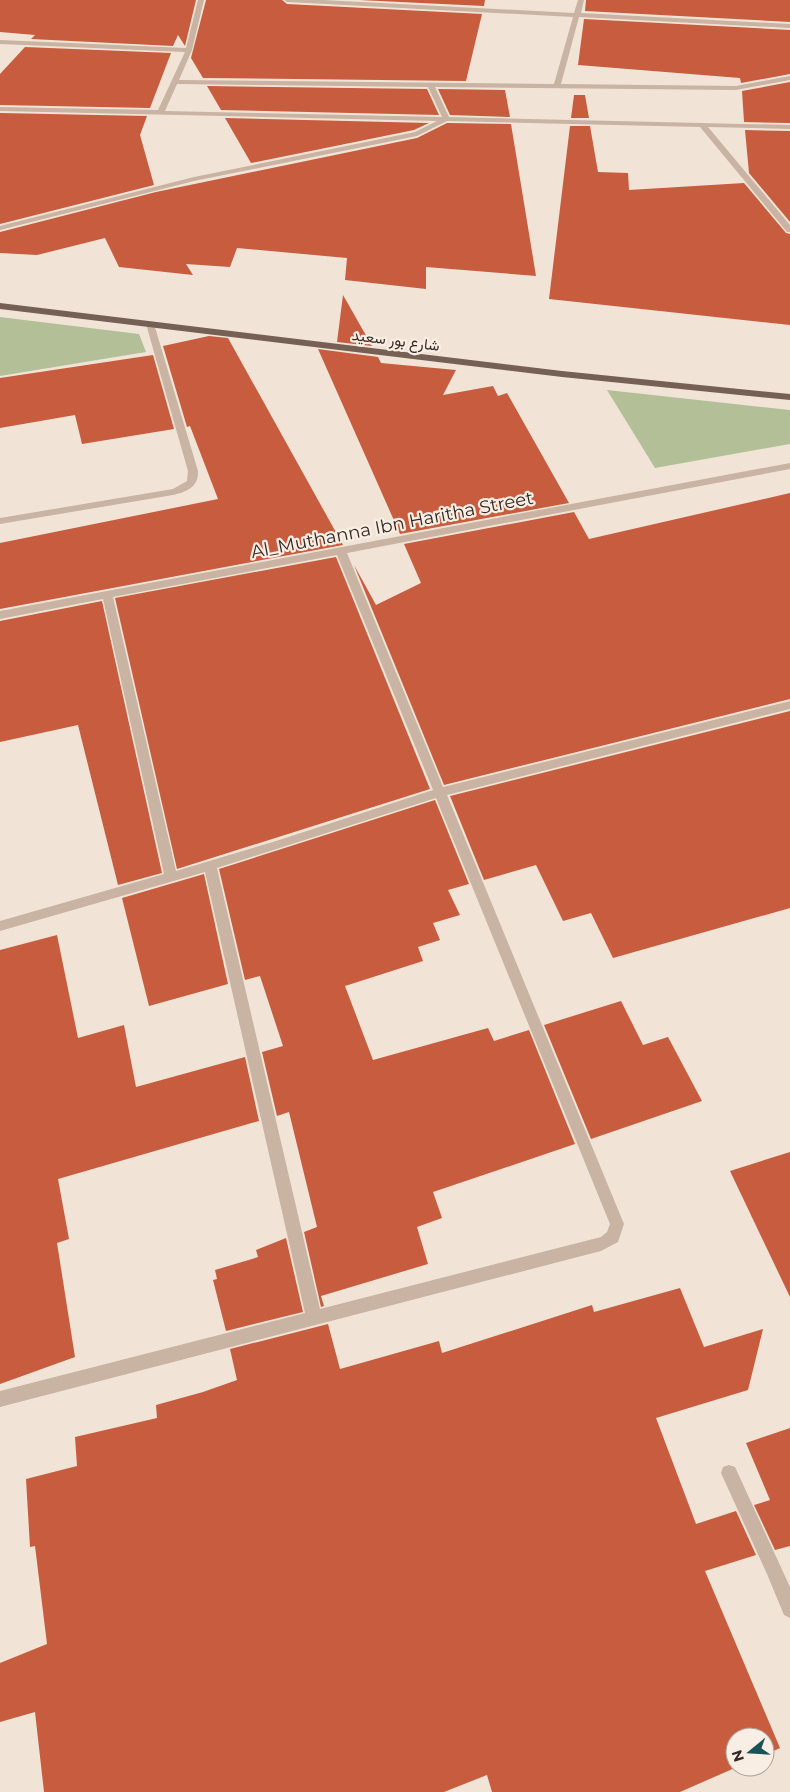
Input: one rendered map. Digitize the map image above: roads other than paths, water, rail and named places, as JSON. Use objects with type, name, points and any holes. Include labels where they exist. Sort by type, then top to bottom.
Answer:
[{"type":"main road","name":"شارع بور سعيد","points":[[0,306],[562,374],[790,397]]},
{"type":"street","points":[[160,113],[189,50],[201,0]]},
{"type":"street","points":[[287,0],[790,26]]},
{"type":"street","points":[[558,87],[581,0]]},
{"type":"street","points":[[0,42],[189,50]]},
{"type":"street","points":[[174,82],[736,88],[790,78]]},
{"type":"street","points":[[431,86],[446,119]]},
{"type":"street","points":[[0,109],[790,127]]},
{"type":"street","points":[[0,228],[194,179],[403,138],[433,127],[446,119]]},
{"type":"street","points":[[702,125],[790,230]]},
{"type":"street","points":[[0,521],[173,492],[181,490],[192,482],[193,472],[150,324]]},
{"type":"street","name":"Al_Muthanna Ibn Haritha Street","points":[[0,615],[790,466]]},
{"type":"street","points":[[0,1399],[602,1244],[610,1241],[616,1233],[617,1224],[341,551]]},
{"type":"street","points":[[108,595],[171,877]]},
{"type":"street","points":[[0,926],[210,866],[439,793],[790,706]]},
{"type":"street","points":[[210,866],[314,1318]]},
{"type":"street","points":[[729,1473],[774,1569],[790,1609]]}]
